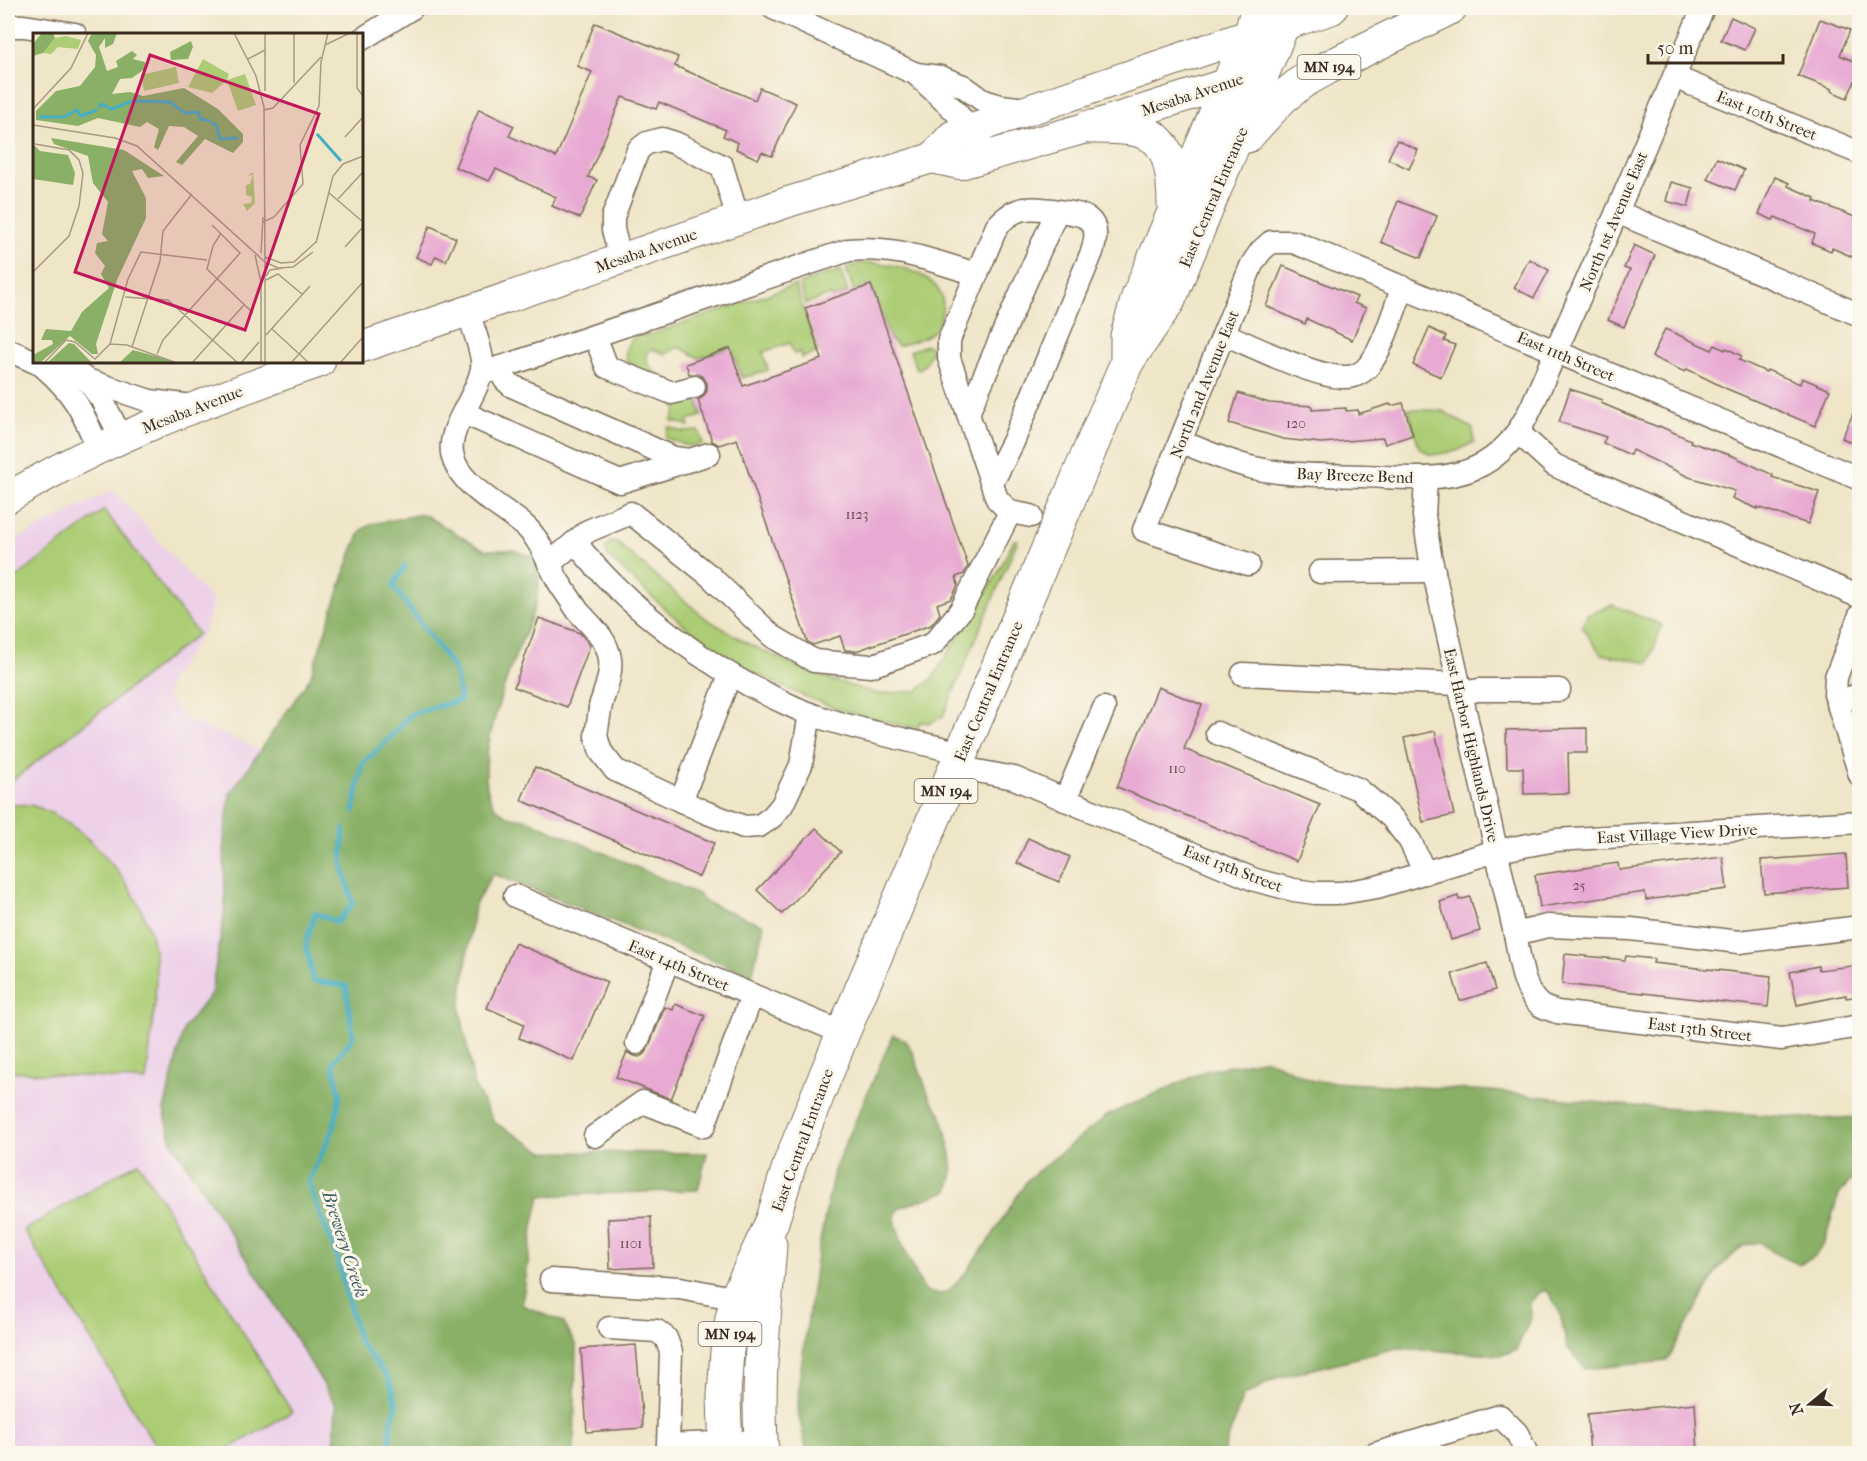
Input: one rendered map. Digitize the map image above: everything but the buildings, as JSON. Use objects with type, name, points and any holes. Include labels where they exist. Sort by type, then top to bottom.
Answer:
[{"type":"highway","points":[[1252,21],[1331,8]]},
{"type":"highway","name":"Mesaba Avenue","points":[[1228,83],[1450,8]]},
{"type":"highway","name":"MN 194","points":[[1230,155],[1263,116],[1294,88],[1327,68],[1450,8]]},
{"type":"highway","name":"East Central Entrance","points":[[726,1448],[724,1396],[732,1318],[772,1222],[790,1163],[1127,362],[1169,300],[1266,69],[1285,16]]},
{"type":"highway","name":"East Central Entrance","points":[[1127,362],[1127,336],[1131,318],[1252,21]]},
{"type":"highway","points":[[1089,127],[1132,128],[1144,131],[1156,138],[1170,162],[1174,208]]},
{"type":"highway","name":"East Central Entrance","points":[[761,1447],[759,1369],[772,1222]]},
{"type":"main road","points":[[932,158],[952,136],[1031,110],[1252,21]]},
{"type":"main road","name":"Mesaba Avenue","points":[[363,347],[738,219],[932,158],[960,164],[1089,127],[1228,83]]},
{"type":"main road","name":"Mesaba Avenue","points":[[8,498],[109,442],[198,406],[317,363]]},
{"type":"street","points":[[363,38],[412,8]]},
{"type":"street","name":"North 1st Avenue East","points":[[1518,432],[1556,352],[1703,8]]},
{"type":"street","points":[[779,9],[916,74],[940,77],[955,83],[984,101],[1031,110]]},
{"type":"street","points":[[8,26],[24,26],[69,33]]},
{"type":"street","points":[[916,74],[972,130],[990,156]]},
{"type":"street","name":"East 10th Street","points":[[1674,76],[1860,153]]},
{"type":"street","points":[[621,259],[613,230],[613,218],[638,150],[654,140],[675,142],[722,166],[738,219]]},
{"type":"street","points":[[549,564],[588,531],[631,513],[710,576],[772,636],[814,661],[871,666],[933,644],[961,610],[1021,514],[998,499],[992,483],[949,358],[949,340],[997,226],[1007,216],[1031,208],[1084,215],[1094,223],[1096,239],[1013,442],[992,483]]},
{"type":"street","points":[[968,413],[1057,211]]},
{"type":"street","points":[[1617,212],[1860,315]]},
{"type":"street","name":"East 11th Street","points":[[1272,242],[1293,242],[1860,478]]},
{"type":"street","name":"North 2nd Avenue East","points":[[1248,564],[1144,530],[1252,264],[1261,251],[1272,242]]},
{"type":"street","points":[[810,714],[801,765],[782,805],[772,817],[759,826],[744,826],[681,801],[615,770],[601,752],[596,736],[601,706],[610,676],[607,648],[598,630],[579,611],[549,564],[537,539],[525,526],[481,493],[458,468],[452,454],[452,438],[464,413],[491,371],[849,250],[870,248],[904,252],[977,274]]},
{"type":"street","points":[[1224,334],[1327,375],[1350,377],[1365,370],[1371,363],[1404,287]]},
{"type":"street","points":[[464,413],[620,482],[699,457],[674,458],[512,386],[483,365],[468,311]]},
{"type":"street","points":[[595,336],[607,367],[672,393],[694,387]]},
{"type":"street","points":[[8,350],[33,361]]},
{"type":"street","points":[[40,364],[78,374],[87,380],[150,401],[198,406]]},
{"type":"street","points":[[40,364],[62,382],[87,421],[109,442]]},
{"type":"street","points":[[87,380],[99,394],[109,442]]},
{"type":"street","points":[[1518,432],[1554,465],[1860,597]]},
{"type":"street","name":"Bay Breeze Bend","points":[[1181,442],[1228,460],[1277,472],[1426,478],[1476,468],[1494,458],[1518,432]]},
{"type":"street","name":"East Harbor Highlands Drive","points":[[1426,478],[1424,516],[1459,688],[1527,987],[1541,1006]]},
{"type":"street","points":[[575,542],[592,564],[634,602],[683,643],[730,675],[810,714],[962,752]]},
{"type":"street","points":[[1320,572],[1434,571]]},
{"type":"street","points":[[1860,615],[1836,677],[1835,694],[1860,775]]},
{"type":"street","points":[[1243,674],[1479,690],[1560,690]]},
{"type":"street","points":[[681,801],[730,675]]},
{"type":"street","points":[[1837,703],[1860,694]]},
{"type":"street","points":[[1065,800],[1104,708]]},
{"type":"street","points":[[1218,733],[1358,789],[1392,818],[1410,841],[1425,873]]},
{"type":"street","name":"East 13th Street","points":[[962,752],[1014,778],[1255,879],[1294,890],[1341,893],[1362,890],[1496,851]]},
{"type":"street","name":"East 13th Street","points":[[962,752],[993,764],[1014,778]]},
{"type":"street","name":"East Village View Drive","points":[[1496,851],[1556,840],[1860,822]]},
{"type":"street","name":"East 14th Street","points":[[515,896],[843,1033]]},
{"type":"street","points":[[1515,934],[1547,926],[1631,929],[1739,942],[1860,927]]},
{"type":"street","points":[[637,1043],[668,960]]},
{"type":"street","points":[[595,1136],[643,1102],[704,1126],[752,995]]},
{"type":"street","name":"East 13th Street","points":[[1541,1006],[1557,1012],[1782,1039],[1860,1026]]},
{"type":"street","points":[[551,1280],[680,1288],[738,1299]]},
{"type":"street","points":[[609,1328],[657,1331],[666,1338],[670,1352],[668,1449],[761,1447]]},
{"type":"street","points":[[1375,1454],[1500,1416],[1517,1433],[1527,1454]]},
{"type":"shaded area","points":[[113,490],[213,602],[204,631],[170,680],[166,699],[188,720],[348,785],[440,1024],[541,1453],[8,1454],[8,544]]},
{"type":"green space","points":[[863,263],[888,264],[916,272],[928,279],[937,288],[942,299],[942,312],[938,326],[921,339],[898,346],[890,339],[871,285],[854,291],[846,268]]},
{"type":"green space","points":[[840,270],[848,293],[832,298],[830,295],[806,304],[799,284]]},
{"type":"green space","points":[[795,285],[818,352],[802,358],[800,352],[794,354],[790,343],[763,352],[768,370],[742,378],[731,347],[699,358],[679,347],[665,354],[652,349],[646,354],[648,365],[666,383],[628,363],[627,346],[640,334],[646,336]]},
{"type":"green space","points":[[926,345],[933,348],[925,364],[919,370],[916,369],[910,351]]},
{"type":"green space","points":[[696,396],[702,416],[688,420],[689,426],[672,421],[677,409],[675,405]]},
{"type":"green space","points":[[1408,409],[1443,411],[1473,429],[1474,442],[1457,451],[1432,455],[1419,448]]},
{"type":"green space","points":[[669,427],[683,432],[699,431],[703,444],[688,446],[665,438]]},
{"type":"green space","points":[[104,510],[198,634],[8,784],[8,584]]},
{"type":"green space","points":[[423,514],[486,550],[513,550],[532,556],[537,569],[539,582],[536,602],[508,675],[488,748],[487,788],[493,803],[506,815],[526,819],[698,894],[705,902],[764,925],[752,975],[493,874],[474,906],[460,1008],[474,1085],[495,1123],[544,1152],[707,1153],[698,1190],[540,1196],[522,1305],[563,1322],[576,1346],[574,1453],[334,1453],[336,1405],[172,1142],[164,1110],[184,1028],[211,994],[225,909],[224,839],[230,794],[310,678],[352,551],[361,531],[371,524]]},
{"type":"green space","points":[[1014,540],[1018,540],[943,716],[930,723],[920,722],[918,728],[836,708],[782,687],[732,660],[657,602],[608,557],[605,548],[610,542],[616,542],[705,618],[747,643],[832,680],[878,694],[917,691],[932,679],[995,578]]},
{"type":"green space","points":[[1612,605],[1662,625],[1649,663],[1601,654],[1582,627],[1587,615]]},
{"type":"green space","points":[[8,805],[30,805],[51,813],[71,825],[110,862],[126,883],[139,906],[149,928],[156,964],[154,1015],[146,1081],[8,1071]]},
{"type":"green space","points":[[893,1035],[905,1040],[913,1052],[930,1099],[941,1113],[951,1154],[953,1174],[948,1191],[901,1207],[896,1212],[895,1220],[903,1247],[923,1288],[930,1293],[941,1294],[950,1290],[988,1242],[1028,1179],[1108,1115],[1208,1070],[1267,1059],[1313,1081],[1492,1091],[1620,1105],[1820,1119],[1859,1117],[1859,1176],[1842,1190],[1824,1242],[1812,1258],[1798,1264],[1774,1253],[1759,1242],[1743,1246],[1718,1269],[1667,1361],[1585,1369],[1567,1347],[1560,1313],[1547,1290],[1538,1293],[1530,1303],[1531,1318],[1516,1350],[1502,1355],[1397,1348],[1277,1378],[1243,1396],[1223,1453],[807,1453],[798,1412],[799,1382],[816,1262],[834,1170]]},
{"type":"green space","points":[[138,1162],[292,1412],[222,1453],[160,1453],[24,1230]]},
{"type":"waterway","name":"Brewery Creek","points":[[354,811],[362,764],[411,714],[460,700],[455,670],[393,586],[405,566]]},
{"type":"waterway","name":"Brewery Creek","points":[[344,829],[342,863],[353,904],[337,922],[315,913],[306,944],[313,981],[346,986],[353,1037],[333,1063],[340,1094],[334,1128],[308,1182],[336,1254],[359,1342],[389,1379],[397,1405],[391,1422],[392,1454]]}]
